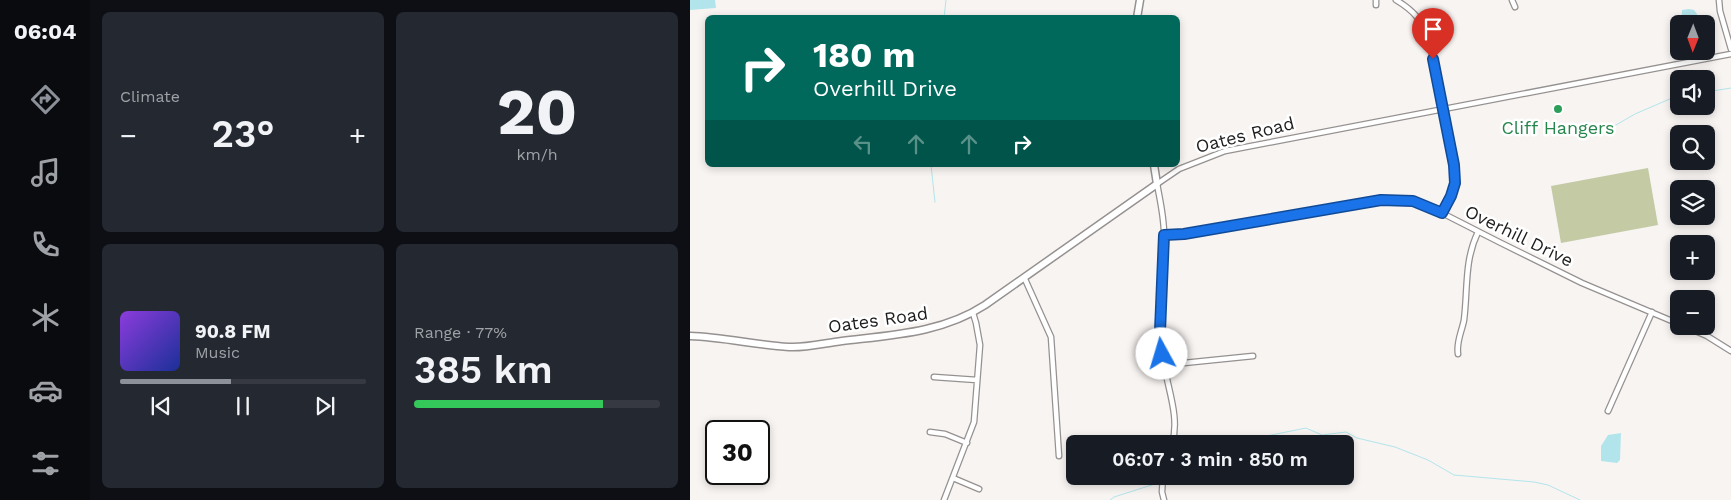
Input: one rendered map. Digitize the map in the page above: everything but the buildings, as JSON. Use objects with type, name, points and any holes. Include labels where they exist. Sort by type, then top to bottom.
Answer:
[{"type":"street","points":[[1137,15],[1140,0]]},
{"type":"street","points":[[1396,0],[1417,15],[1426,30],[1443,108],[1454,165],[1455,183],[1442,213]]},
{"type":"street","points":[[1512,0],[1515,7]]},
{"type":"street","points":[[1719,0],[1720,12],[1731,49]]},
{"type":"street","name":"Oates Road","points":[[690,336],[791,347],[913,333],[945,325],[973,313],[1179,169],[1225,151],[1731,54]]},
{"type":"street","points":[[1154,167],[1164,235],[1160,331],[1164,365],[1174,414],[1174,435]]},
{"type":"street","name":"Overhill Drive","points":[[1164,235],[1184,234],[1381,200],[1413,201],[1442,213],[1582,282],[1670,320]]},
{"type":"street","points":[[1458,354],[1457,346],[1464,318],[1469,252],[1478,232]]},
{"type":"street","points":[[1024,277],[1051,337],[1059,456]]},
{"type":"street","points":[[1608,411],[1652,312]]},
{"type":"street","points":[[944,500],[974,422],[980,345],[973,313]]},
{"type":"street","points":[[1705,335],[1731,351]]},
{"type":"street","points":[[1164,365],[1253,356]]},
{"type":"street","points":[[934,377],[977,380]]},
{"type":"street","points":[[930,432],[945,434],[967,443]]},
{"type":"street","points":[[953,478],[979,489]]},
{"type":"street","points":[[1162,485],[1164,500]]},
{"type":"green space","points":[[1648,168],[1658,225],[1561,243],[1551,186]]},
{"type":"water","points":[[690,0],[715,0],[716,8],[690,10]]},
{"type":"water","points":[[1682,10],[1694,10],[1697,15],[1682,15]]},
{"type":"water","points":[[1621,433],[1620,460],[1617,463],[1601,461],[1601,446],[1608,435]]},
{"type":"waterway","points":[[944,15],[946,0]]},
{"type":"waterway","points":[[1715,91],[1731,88]]},
{"type":"waterway","points":[[1609,129],[1635,114],[1670,99]]},
{"type":"waterway","points":[[931,167],[935,202]]},
{"type":"waterway","points":[[1272,435],[1306,428],[1322,435]]},
{"type":"waterway","points":[[1322,435],[1346,432],[1352,435]]},
{"type":"waterway","points":[[1354,436],[1395,447],[1428,460],[1454,475],[1534,482],[1548,485],[1580,500]]},
{"type":"waterway","points":[[1110,500],[1152,485]]},
{"type":"place","name":"Cliff Hangers","points":[[1558,109]]},
{"type":"route","points":[[1162,354],[1160,331],[1164,235],[1184,234],[1393,199],[1413,201],[1442,213],[1455,183],[1454,165],[1433,59]]}]
